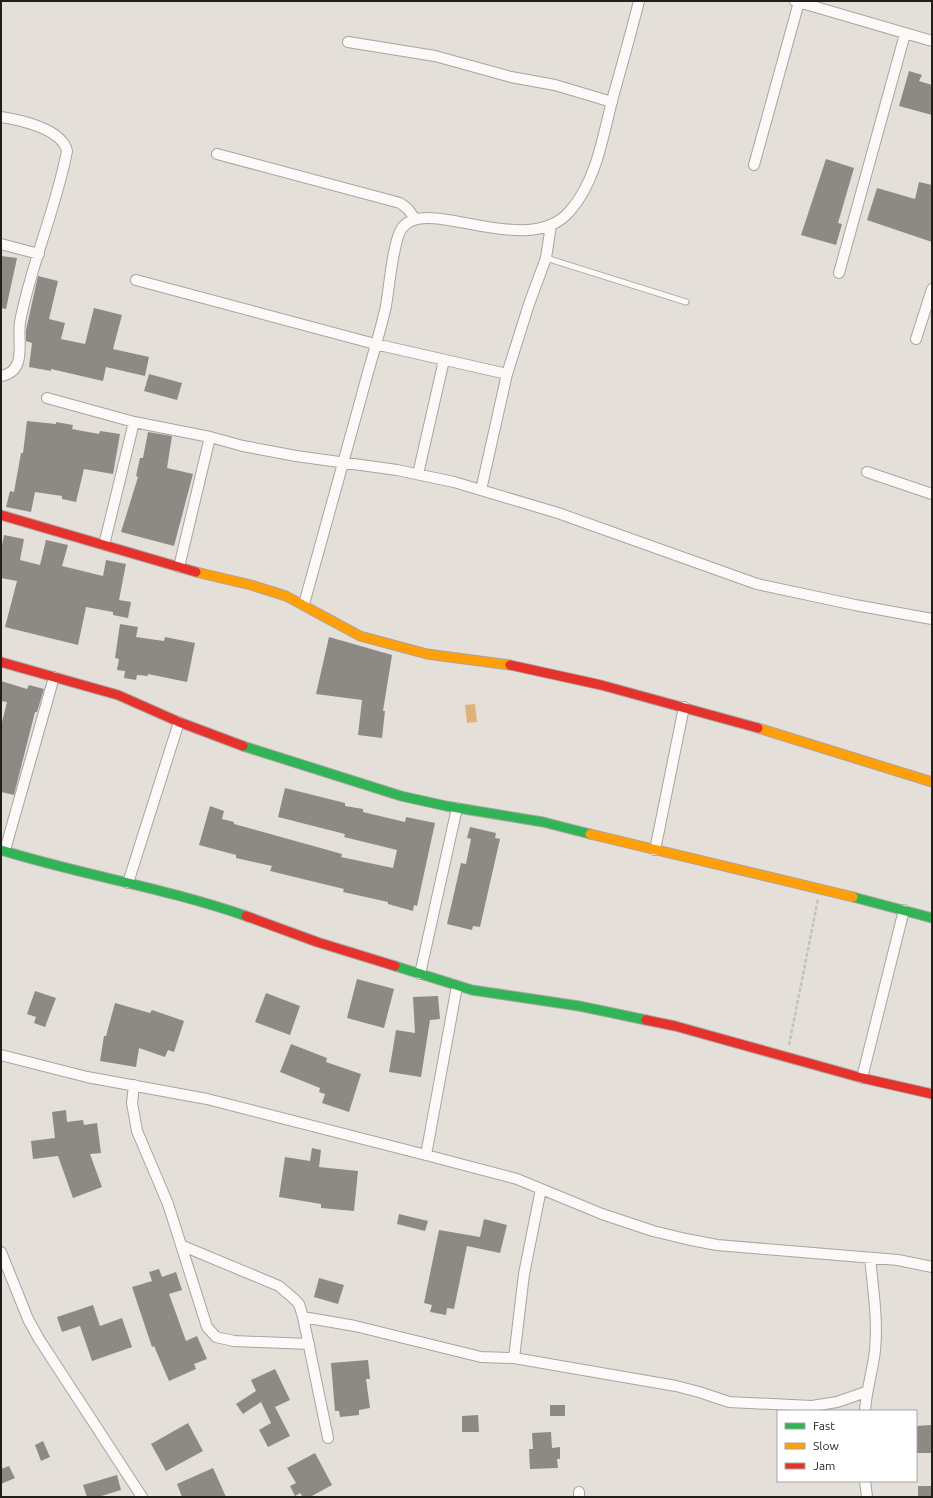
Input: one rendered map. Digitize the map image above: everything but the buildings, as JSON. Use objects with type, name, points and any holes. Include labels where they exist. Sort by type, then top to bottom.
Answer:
[{"type":"street","points":[[304,604],[386,306],[401,229],[415,219],[441,219],[514,231],[528,231],[545,228],[569,212],[584,192],[596,161],[639,1]]},
{"type":"street","points":[[754,166],[797,1],[932,41]]},
{"type":"street","points":[[839,273],[905,34]]},
{"type":"street","points":[[348,42],[435,56],[511,77],[555,85],[612,102]]},
{"type":"street","points":[[1,116],[46,129],[58,136],[65,144],[67,151],[20,323],[19,362],[16,368],[6,375],[1,376]]},
{"type":"street","points":[[217,154],[400,203],[408,208],[415,219]]},
{"type":"street","points":[[481,490],[507,374],[529,304],[546,258],[551,225]]},
{"type":"street","points":[[1,244],[39,254]]},
{"type":"street","points":[[136,280],[375,344],[507,374]]},
{"type":"street","points":[[916,339],[932,289]]},
{"type":"street","points":[[418,474],[444,360]]},
{"type":"street","points":[[47,398],[134,422],[210,437],[243,446],[343,464],[418,474],[481,490],[558,513],[757,584],[855,605],[932,619]]},
{"type":"street","points":[[104,545],[134,422]]},
{"type":"street","points":[[179,567],[210,437]]},
{"type":"street","points":[[867,472],[932,494]]},
{"type":"street","points":[[1,515],[219,579],[251,585],[286,596],[304,604],[341,627],[360,636],[427,654],[534,670],[684,707],[932,782]]},
{"type":"street","points":[[1,662],[118,695],[179,722],[313,769],[401,796],[457,808],[543,822],[655,850],[821,888],[932,918]]},
{"type":"street","points":[[54,677],[3,850],[37,861],[209,903],[317,942],[472,990],[600,1010],[675,1026],[862,1078],[932,1094]]},
{"type":"street","points":[[655,850],[684,707]]},
{"type":"street","points":[[128,883],[179,722]]},
{"type":"street","points":[[420,974],[457,808]]},
{"type":"street","points":[[862,1078],[904,910]]},
{"type":"street","points":[[426,1155],[457,986]]},
{"type":"street","points":[[1,1055],[87,1077],[207,1099],[518,1179],[609,1216],[686,1239],[717,1245],[898,1260],[932,1267]]},
{"type":"street","points":[[134,1085],[132,1103],[137,1131],[168,1204],[207,1327],[216,1337],[234,1341],[309,1344]]},
{"type":"street","points":[[514,1358],[524,1274],[541,1189]]},
{"type":"street","points":[[182,1246],[279,1286],[298,1304],[303,1317],[328,1438]]},
{"type":"street","points":[[1,1252],[28,1319],[39,1339],[142,1497]]},
{"type":"street","points":[[865,1410],[866,1392],[874,1351],[876,1331],[870,1258]]},
{"type":"street","points":[[303,1317],[355,1326],[481,1357],[514,1358],[676,1386],[729,1402],[812,1406],[837,1402],[866,1392]]},
{"type":"street","points":[[865,1482],[867,1497]]},
{"type":"lane","points":[[546,258],[686,302]]},
{"type":"path","points":[[787,1057],[821,888]]},
{"type":"shaded area","points":[[475,704],[477,722],[467,723],[465,705]]},
{"type":"traffic: fast","points":[[243,746],[401,796],[446,806],[543,822],[590,834]]},
{"type":"traffic: fast","points":[[1,850],[62,867],[185,897],[246,916]]},
{"type":"traffic: fast","points":[[853,897],[932,918]]},
{"type":"traffic: fast","points":[[395,966],[472,990],[579,1006],[646,1020]]},
{"type":"traffic: slow","points":[[196,572],[251,585],[286,596],[360,636],[427,654],[510,665]]},
{"type":"traffic: slow","points":[[758,728],[932,782]]},
{"type":"traffic: slow","points":[[590,834],[853,897]]},
{"type":"traffic: jam","points":[[1,515],[196,572]]},
{"type":"traffic: jam","points":[[1,662],[118,695],[179,722],[243,746]]},
{"type":"traffic: jam","points":[[510,665],[601,685],[758,728]]},
{"type":"traffic: jam","points":[[246,916],[317,942],[395,966]]},
{"type":"traffic: jam","points":[[646,1020],[675,1026],[862,1078],[932,1094]]}]
